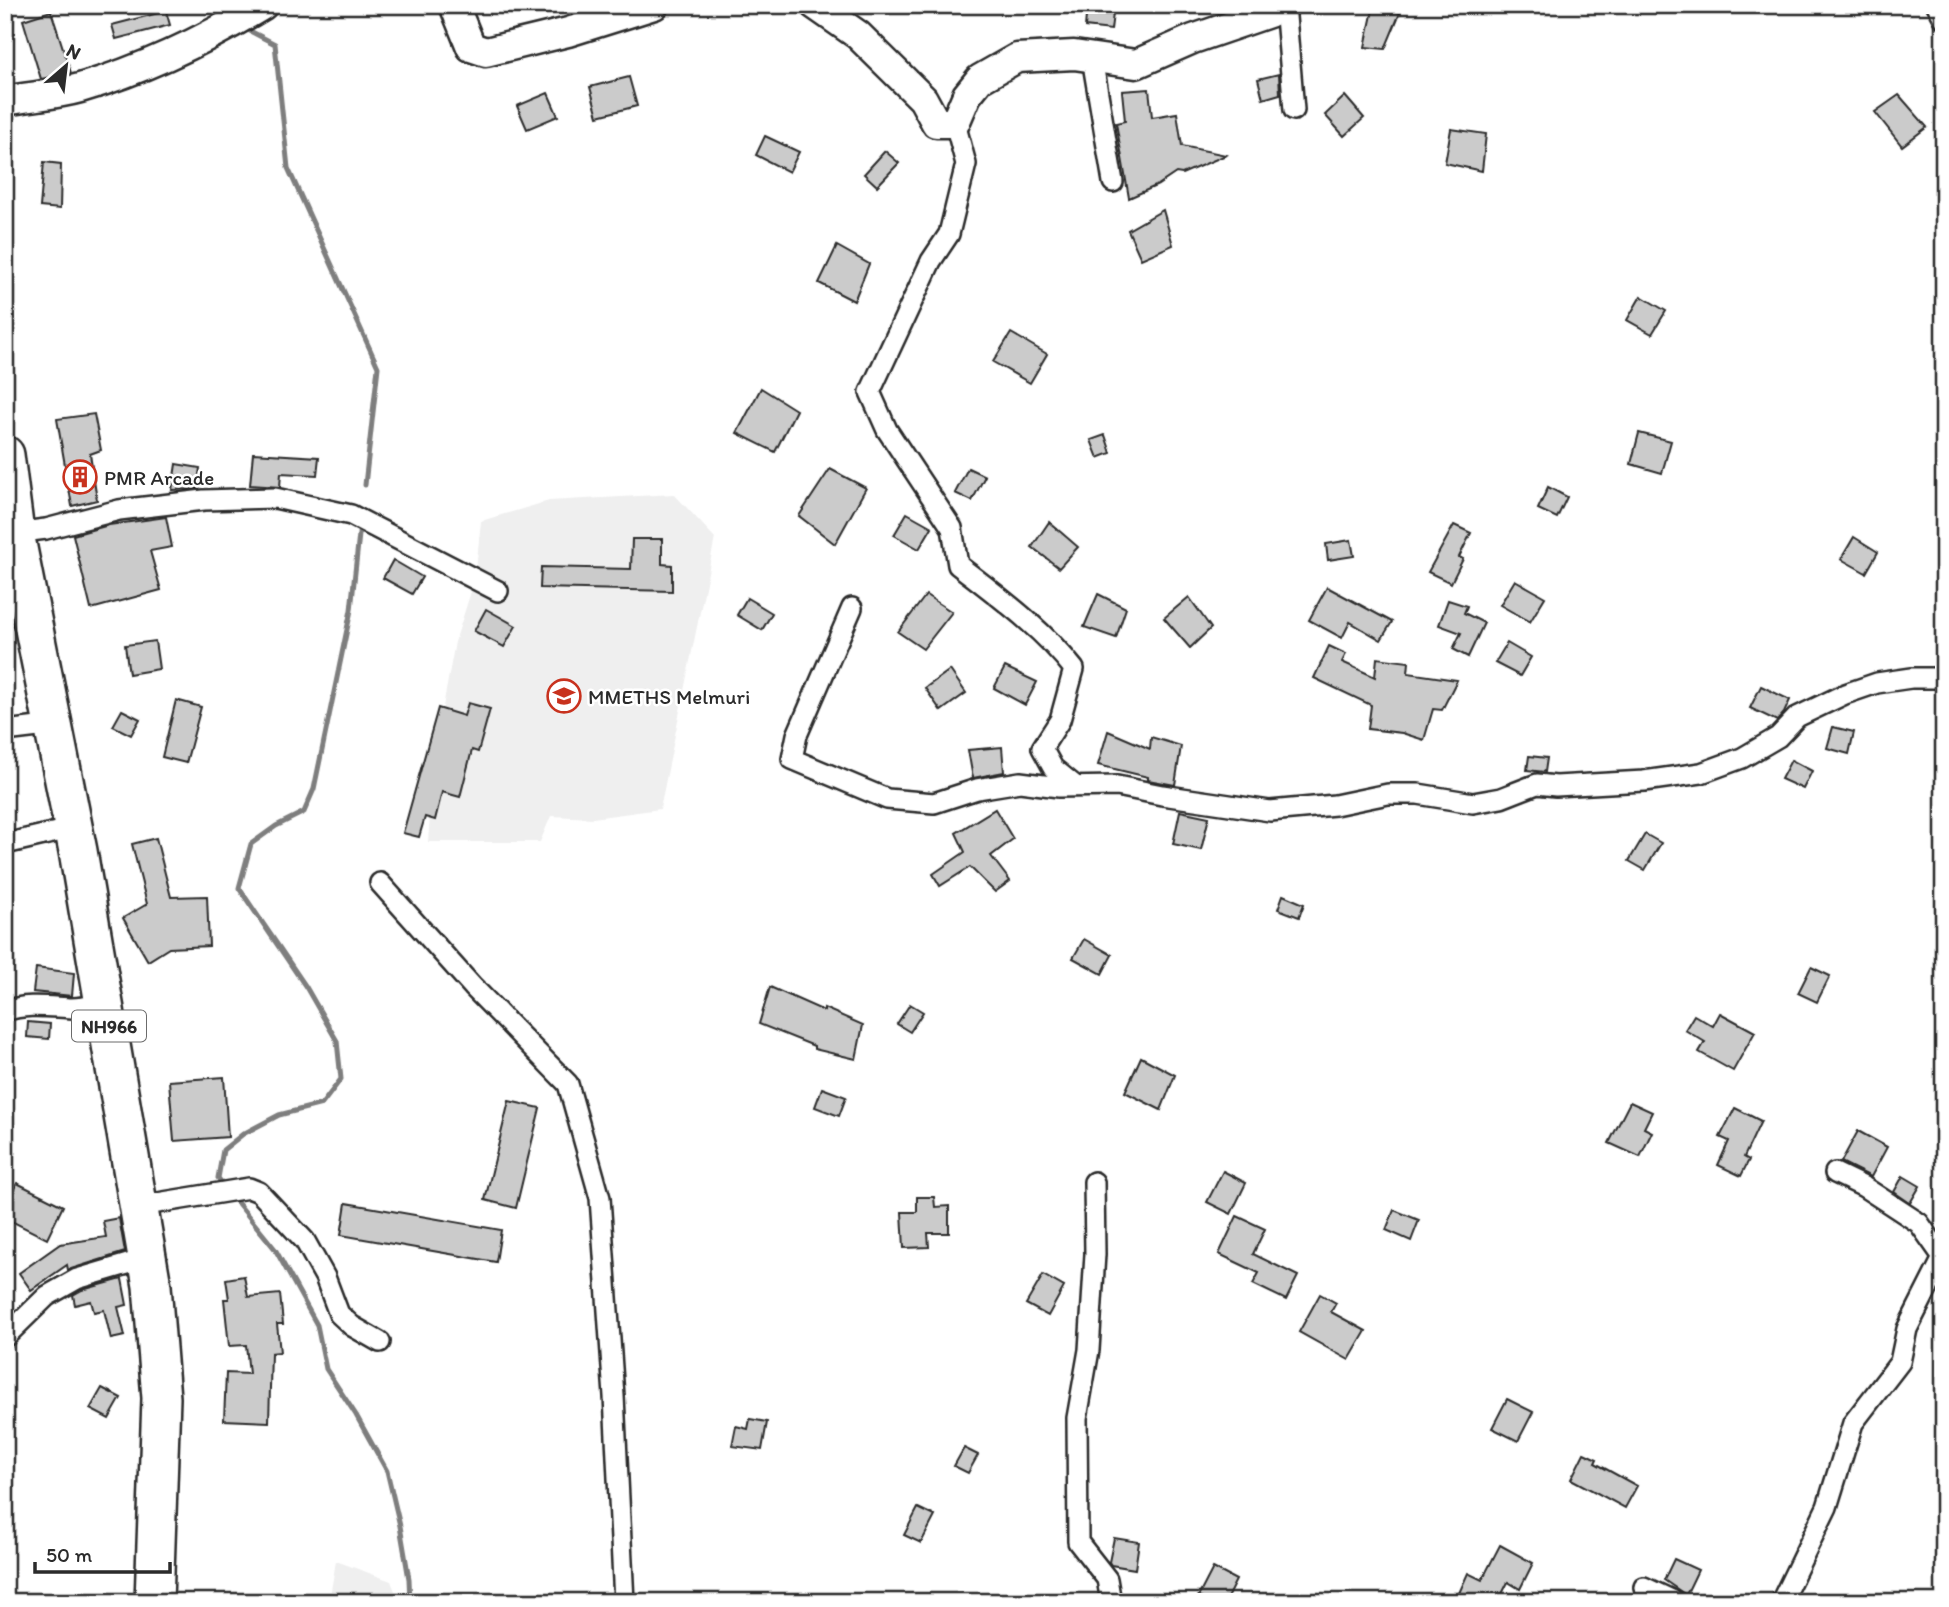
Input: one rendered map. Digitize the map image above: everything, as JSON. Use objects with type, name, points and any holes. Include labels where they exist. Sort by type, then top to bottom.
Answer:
[{"type":"highway","name":"NH966","points":[[5,455],[15,533],[74,828],[105,1003],[151,1204],[148,1258],[161,1398],[155,1602]]},
{"type":"street","points":[[5,101],[80,88],[135,68],[221,30],[262,5]]},
{"type":"street","points":[[454,5],[471,47],[486,52],[568,32],[654,5]]},
{"type":"street","points":[[815,5],[858,35],[923,99],[936,123],[955,123]]},
{"type":"street","points":[[1074,785],[1053,768],[1042,748],[1060,720],[1074,669],[1060,651],[1035,628],[958,565],[952,528],[887,430],[870,392],[931,261],[949,234],[965,164],[955,123],[967,95],[980,79],[1017,58],[1074,55],[1136,64],[1193,39],[1285,5],[1294,110]]},
{"type":"street","points":[[1937,5],[1944,18]]},
{"type":"street","points":[[1092,58],[1113,182]]},
{"type":"street","points":[[15,533],[119,510],[204,500],[275,498],[351,515],[498,591]]},
{"type":"street","points":[[852,608],[797,734],[792,759],[887,799],[934,803],[977,789],[1020,782],[1059,787],[1117,786],[1270,811],[1335,805],[1388,794],[1418,794],[1473,803],[1501,798],[1537,784],[1556,786],[1644,781],[1701,772],[1742,758],[1778,737],[1797,718],[1845,695],[1877,683],[1911,678],[1944,678]]},
{"type":"street","points":[[5,731],[54,725]]},
{"type":"street","points":[[5,844],[74,828]]},
{"type":"street","points":[[380,883],[473,987],[568,1084],[600,1198],[614,1396],[624,1602]]},
{"type":"street","points":[[5,1011],[16,1007],[75,1008],[105,1003]]},
{"type":"street","points":[[1781,1602],[1827,1507],[1853,1423],[1900,1362],[1907,1329],[1943,1257],[1919,1223],[1864,1187],[1835,1173]]},
{"type":"street","points":[[1094,1182],[1095,1254],[1089,1350],[1077,1418],[1078,1542],[1107,1580],[1111,1602]]},
{"type":"street","points":[[151,1204],[249,1188],[259,1192],[305,1241],[325,1278],[339,1314],[352,1326],[380,1342]]},
{"type":"street","points":[[5,1337],[47,1296],[77,1279],[148,1258]]},
{"type":"street","points":[[1644,1587],[1676,1602]]},
{"type":"shaded area","name":"MMETHS Melmuri","points":[[674,494],[715,538],[660,809],[593,818],[551,816],[540,842],[428,842],[435,750],[455,642],[475,579],[481,521],[549,501]]},
{"type":"shaded area","points":[[336,1561],[391,1581],[399,1602],[329,1602]]},
{"type":"building","points":[[1087,5],[1114,5],[1111,30],[1085,27]]},
{"type":"building","points":[[1374,5],[1400,13],[1385,49],[1365,47]]},
{"type":"building","points":[[51,11],[71,73],[41,79],[23,20]]},
{"type":"building","points":[[166,11],[170,25],[116,39],[112,25]]},
{"type":"building","points":[[1279,74],[1280,94],[1263,99],[1258,79]]},
{"type":"building","points":[[629,77],[637,106],[598,116],[590,87]]},
{"type":"building","points":[[1149,89],[1152,117],[1177,113],[1182,146],[1226,155],[1182,174],[1176,173],[1158,185],[1129,198],[1116,123],[1125,121],[1122,91]]},
{"type":"building","points":[[548,93],[558,116],[527,129],[517,106]]},
{"type":"building","points":[[1899,95],[1927,127],[1902,146],[1875,112]]},
{"type":"building","points":[[1345,96],[1364,118],[1344,136],[1325,115]]},
{"type":"building","points":[[1451,129],[1486,134],[1482,171],[1445,163]]},
{"type":"building","points":[[765,136],[799,152],[789,172],[756,155]]},
{"type":"building","points":[[885,151],[899,163],[877,186],[864,174]]},
{"type":"building","points":[[44,162],[61,164],[60,209],[40,207]]},
{"type":"building","points":[[1163,210],[1173,245],[1141,259],[1128,230]]},
{"type":"building","points":[[837,246],[869,264],[854,301],[819,283]]},
{"type":"building","points":[[1641,296],[1666,311],[1652,334],[1627,320]]},
{"type":"building","points":[[1011,333],[1047,354],[1030,383],[993,362]]},
{"type":"building","points":[[761,388],[796,410],[775,452],[737,433]]},
{"type":"building","name":"PMR Arcade","points":[[94,414],[101,450],[90,454],[97,500],[72,506],[57,419]]},
{"type":"building","points":[[1639,433],[1671,441],[1662,473],[1631,464]]},
{"type":"building","points":[[1105,435],[1111,453],[1098,458],[1091,440]]},
{"type":"building","points":[[253,453],[319,457],[317,475],[281,473],[280,487],[250,485]]},
{"type":"building","points":[[176,464],[200,468],[197,489],[172,490]]},
{"type":"building","points":[[968,468],[985,476],[972,501],[955,493]]},
{"type":"building","points":[[830,469],[866,488],[835,544],[799,516]]},
{"type":"building","points":[[1548,487],[1567,497],[1557,518],[1538,509]]},
{"type":"building","points":[[907,513],[932,527],[919,549],[894,535]]},
{"type":"building","points":[[166,517],[172,547],[150,551],[161,590],[91,609],[73,535],[109,525]]},
{"type":"building","points":[[1049,522],[1078,547],[1059,568],[1032,547]]},
{"type":"building","points":[[1454,525],[1471,533],[1459,557],[1463,559],[1451,583],[1428,572]]},
{"type":"building","points":[[1854,537],[1878,552],[1866,573],[1841,559]]},
{"type":"building","points":[[632,539],[662,539],[662,564],[672,565],[672,591],[540,588],[541,567],[631,569]]},
{"type":"building","points":[[1351,540],[1354,556],[1328,560],[1326,544]]},
{"type":"building","points":[[393,560],[422,577],[412,594],[383,578]]},
{"type":"building","points":[[1515,580],[1545,597],[1530,622],[1500,605]]},
{"type":"building","points":[[1327,587],[1392,622],[1381,640],[1350,622],[1342,638],[1309,620]]},
{"type":"building","points":[[1098,594],[1126,608],[1116,638],[1084,627]]},
{"type":"building","points":[[926,595],[952,612],[923,649],[898,632]]},
{"type":"building","points":[[1189,597],[1211,628],[1190,648],[1164,618]]},
{"type":"building","points":[[747,598],[772,613],[762,630],[737,615]]},
{"type":"building","points":[[1448,600],[1467,606],[1464,613],[1484,623],[1468,657],[1453,649],[1461,633],[1439,625]]},
{"type":"building","points":[[486,609],[516,626],[504,647],[474,631]]},
{"type":"building","points":[[155,641],[159,669],[129,674],[125,645]]},
{"type":"building","points":[[1507,643],[1531,657],[1520,676],[1495,663]]},
{"type":"building","points":[[1329,646],[1346,654],[1342,662],[1375,677],[1377,658],[1409,662],[1408,673],[1457,680],[1442,710],[1433,709],[1424,740],[1402,733],[1368,729],[1371,705],[1314,678]]},
{"type":"building","points":[[1005,667],[1037,682],[1025,705],[994,688]]},
{"type":"building","points":[[950,670],[966,693],[941,711],[925,688]]},
{"type":"building","points":[[1761,686],[1790,700],[1777,721],[1750,708]]},
{"type":"building","points":[[176,700],[201,707],[186,763],[162,757]]},
{"type":"building","points":[[468,703],[490,709],[478,752],[472,750],[460,797],[442,792],[435,820],[425,817],[419,837],[403,833],[438,708],[464,716]]},
{"type":"building","points":[[122,710],[140,719],[131,735],[113,726]]},
{"type":"building","points":[[1833,727],[1854,732],[1849,754],[1827,748]]},
{"type":"building","points":[[1108,731],[1150,749],[1151,737],[1181,746],[1175,785],[1098,765]]},
{"type":"building","points":[[1002,747],[1004,772],[973,778],[968,750]]},
{"type":"building","points":[[1529,756],[1547,758],[1545,772],[1527,770]]},
{"type":"building","points":[[1791,760],[1812,771],[1803,789],[1781,779]]},
{"type":"building","points":[[995,809],[1013,839],[991,856],[1010,881],[995,892],[970,867],[940,886],[933,874],[965,852],[956,833]]},
{"type":"building","points":[[1180,811],[1209,817],[1201,850],[1173,844]]},
{"type":"building","points":[[1645,834],[1661,843],[1645,870],[1629,861]]},
{"type":"building","points":[[156,838],[171,897],[207,896],[209,946],[169,948],[148,961],[123,918],[147,904],[132,844]]},
{"type":"building","points":[[1283,895],[1304,904],[1299,917],[1278,909]]},
{"type":"building","points":[[1084,939],[1112,955],[1102,974],[1073,958]]},
{"type":"building","points":[[1811,967],[1830,976],[1817,1002],[1798,993]]},
{"type":"building","points":[[36,968],[74,973],[72,996],[33,992]]},
{"type":"building","points":[[770,987],[863,1025],[856,1059],[814,1049],[814,1046],[759,1024]]},
{"type":"building","points":[[910,1004],[923,1012],[910,1032],[897,1024]]},
{"type":"building","points":[[1720,1013],[1755,1032],[1733,1071],[1699,1052],[1705,1042],[1685,1030],[1694,1015],[1713,1026]]},
{"type":"building","points":[[28,1022],[50,1024],[49,1039],[27,1037]]},
{"type":"building","points":[[1141,1057],[1175,1075],[1161,1110],[1125,1092]]},
{"type":"building","points":[[224,1077],[228,1137],[174,1141],[169,1081]]},
{"type":"building","points":[[822,1088],[846,1097],[839,1116],[815,1107]]},
{"type":"building","points":[[509,1101],[540,1108],[516,1208],[485,1200]]},
{"type":"building","points":[[1630,1102],[1652,1112],[1644,1128],[1652,1132],[1640,1157],[1609,1143]]},
{"type":"building","points":[[1735,1108],[1761,1121],[1744,1157],[1749,1160],[1741,1176],[1718,1165],[1729,1141],[1720,1137]]},
{"type":"building","points":[[1858,1131],[1887,1147],[1871,1177],[1841,1162]]},
{"type":"building","points":[[1223,1171],[1246,1183],[1231,1214],[1207,1202]]},
{"type":"building","points":[[1903,1176],[1920,1186],[1910,1203],[1894,1192]]},
{"type":"building","points":[[17,1183],[63,1206],[47,1239],[5,1218],[5,1205]]},
{"type":"building","points":[[917,1197],[934,1197],[935,1207],[949,1206],[949,1233],[928,1233],[929,1247],[904,1248],[902,1212],[917,1212]]},
{"type":"building","points":[[346,1203],[501,1230],[496,1262],[341,1235]]},
{"type":"building","points":[[1394,1210],[1419,1220],[1411,1241],[1386,1230]]},
{"type":"building","points":[[1237,1216],[1265,1229],[1253,1254],[1298,1276],[1286,1300],[1253,1284],[1259,1273],[1219,1254]]},
{"type":"building","points":[[119,1218],[125,1252],[68,1270],[67,1265],[31,1290],[19,1273],[60,1244],[106,1237],[103,1221]]},
{"type":"building","points":[[1043,1275],[1064,1287],[1048,1316],[1026,1304]]},
{"type":"building","points":[[244,1276],[248,1297],[280,1294],[283,1324],[277,1324],[280,1352],[271,1353],[269,1422],[224,1420],[226,1373],[249,1374],[246,1345],[229,1346],[224,1299],[229,1299],[226,1279]]},
{"type":"building","points":[[122,1279],[127,1305],[118,1307],[125,1336],[111,1339],[104,1310],[94,1312],[91,1301],[75,1305],[73,1295]]},
{"type":"building","points":[[1320,1294],[1336,1303],[1331,1312],[1366,1331],[1349,1360],[1299,1332]]},
{"type":"building","points":[[102,1388],[121,1398],[109,1419],[90,1409]]},
{"type":"building","points":[[1507,1399],[1533,1412],[1518,1441],[1492,1428]]},
{"type":"building","points":[[750,1419],[767,1422],[762,1450],[732,1446],[736,1426],[748,1429]]},
{"type":"building","points":[[964,1448],[978,1455],[968,1473],[954,1466]]},
{"type":"building","points":[[1584,1453],[1597,1459],[1595,1463],[1637,1486],[1625,1508],[1571,1479]]},
{"type":"building","points":[[918,1508],[935,1516],[921,1543],[904,1535]]},
{"type":"building","points":[[1114,1538],[1139,1542],[1135,1569],[1111,1565],[1109,1562]]},
{"type":"building","points":[[1500,1545],[1533,1563],[1520,1589],[1508,1582],[1498,1602],[1455,1602],[1468,1573],[1482,1580]]},
{"type":"building","points":[[1674,1559],[1698,1570],[1686,1595],[1664,1580]]},
{"type":"building","points":[[1213,1568],[1236,1580],[1225,1602],[1209,1602],[1198,1597]]},
{"type":"waterway","points":[[201,5],[218,14]]},
{"type":"waterway","points":[[250,31],[275,44],[288,168],[378,367],[365,485]]},
{"type":"waterway","points":[[226,1188],[218,1178],[223,1150],[243,1134],[279,1115],[322,1104],[341,1079],[337,1041],[306,987],[239,888],[251,844],[276,826],[304,812],[314,789],[351,610],[360,525]]},
{"type":"waterway","points":[[232,1196],[275,1249],[317,1325],[326,1369],[356,1415],[387,1471],[400,1526],[410,1602]]},
{"type":"place","name":"PMR Arcade","points":[[80,477]]},
{"type":"place","name":"MMETHS Melmuri","points":[[564,696]]}]
